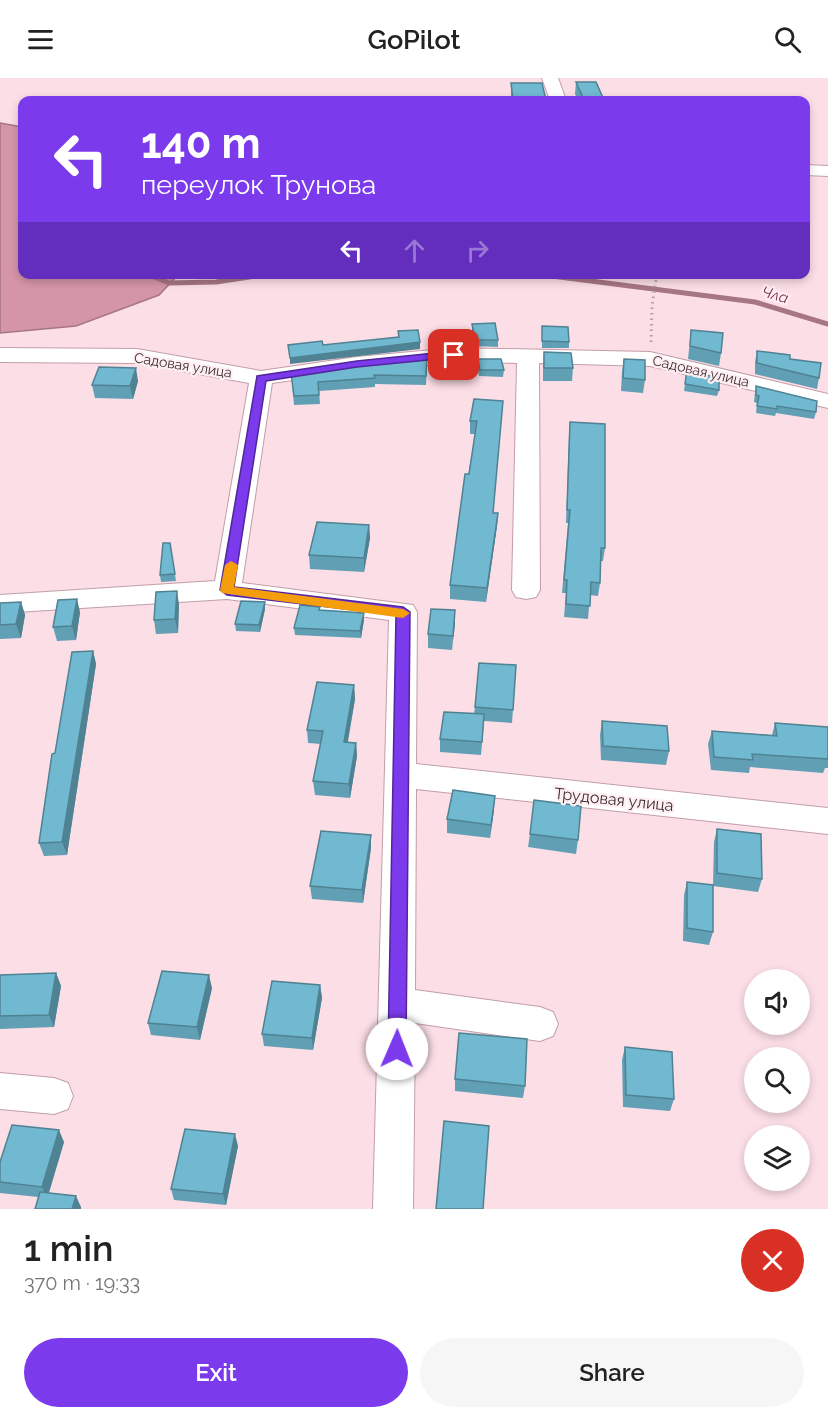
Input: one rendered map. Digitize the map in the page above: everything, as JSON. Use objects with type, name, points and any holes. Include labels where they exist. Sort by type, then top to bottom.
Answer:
[{"type":"street","points":[[550,78],[557,96]]},
{"type":"street","points":[[810,170],[828,171]]},
{"type":"street","name":"Садовая улица","points":[[0,355],[137,356],[261,378],[357,364],[454,355],[650,359],[828,401]]},
{"type":"street","points":[[526,590],[528,356]]},
{"type":"street","points":[[227,590],[261,378]]},
{"type":"street","points":[[0,604],[227,590],[403,612],[393,1209]]},
{"type":"street","name":"Трудовая улица","points":[[400,775],[828,821]]},
{"type":"street","points":[[398,1004],[540,1024]]},
{"type":"street","points":[[0,1091],[54,1095]]},
{"type":"path","points":[[650,359],[652,306],[656,279]]},
{"type":"shaded area","points":[[0,123],[18,126],[18,279],[174,279],[159,295],[76,326],[0,333]]},
{"type":"building","points":[[576,82],[596,82],[602,96],[582,96]]},
{"type":"building","points":[[511,83],[542,83],[545,96],[513,96]]},
{"type":"building","points":[[495,323],[498,340],[475,340],[472,324]]},
{"type":"building","points":[[542,326],[568,327],[569,342],[542,341]]},
{"type":"building","points":[[418,330],[420,342],[290,358],[288,345],[322,341],[323,345],[399,337],[398,331]]},
{"type":"building","points":[[691,330],[723,333],[721,353],[690,346]]},
{"type":"building","points":[[757,351],[790,355],[790,359],[821,363],[819,378],[757,363]]},
{"type":"building","points":[[544,352],[571,353],[573,368],[544,368]]},
{"type":"building","points":[[427,358],[426,376],[374,375],[375,378],[318,382],[319,395],[294,396],[291,373]]},
{"type":"building","points":[[478,359],[501,359],[504,370],[480,370]]},
{"type":"building","points":[[624,359],[645,360],[645,380],[623,378]]},
{"type":"building","points":[[99,367],[136,368],[130,386],[92,385]]},
{"type":"building","points":[[687,370],[719,378],[719,390],[685,384]]},
{"type":"building","points":[[756,386],[817,401],[816,412],[777,406],[777,409],[757,406],[759,396],[756,395]]},
{"type":"building","points":[[474,399],[503,401],[493,513],[498,513],[487,588],[450,585],[465,474],[469,474],[477,421],[470,421]]},
{"type":"building","points":[[570,422],[605,424],[605,548],[601,548],[600,583],[591,582],[590,606],[566,604],[567,580],[564,580],[570,510],[567,510]]},
{"type":"building","points":[[317,522],[369,525],[364,558],[309,555]]},
{"type":"building","points":[[163,543],[170,543],[175,574],[160,575]]},
{"type":"building","points":[[177,591],[175,619],[154,620],[156,592]]},
{"type":"building","points":[[77,599],[72,626],[53,627],[58,600]]},
{"type":"building","points":[[241,601],[265,602],[259,625],[235,624]]},
{"type":"building","points":[[21,602],[16,624],[0,625],[0,603]]},
{"type":"building","points":[[300,605],[320,607],[319,610],[364,613],[360,631],[294,628]]},
{"type":"building","points":[[431,609],[455,610],[453,636],[428,634]]},
{"type":"building","points":[[93,651],[62,842],[39,843],[52,754],[55,753],[72,652]]},
{"type":"building","points":[[479,663],[516,665],[513,710],[475,707]]},
{"type":"building","points":[[317,682],[354,685],[344,742],[356,743],[349,784],[313,781],[323,731],[307,730]]},
{"type":"building","points":[[444,712],[484,714],[482,742],[440,739]]},
{"type":"building","points":[[602,721],[667,726],[669,751],[603,746]]},
{"type":"building","points":[[775,723],[828,727],[828,759],[752,754],[753,760],[714,757],[712,731],[777,736]]},
{"type":"building","points":[[453,790],[495,796],[491,825],[447,819]]},
{"type":"building","points":[[534,800],[581,806],[578,840],[530,834]]},
{"type":"building","points":[[717,829],[761,834],[762,879],[717,873]]},
{"type":"building","points":[[321,831],[371,835],[362,890],[310,886]]},
{"type":"building","points":[[687,882],[713,885],[713,932],[687,928]]},
{"type":"building","points":[[162,971],[209,975],[197,1027],[148,1023]]},
{"type":"building","points":[[56,973],[49,1015],[0,1016],[0,975]]},
{"type":"building","points":[[272,981],[320,985],[312,1038],[262,1034]]},
{"type":"building","points":[[459,1033],[527,1039],[525,1086],[455,1079]]},
{"type":"building","points":[[625,1047],[672,1052],[674,1099],[626,1095]]},
{"type":"building","points":[[444,1121],[489,1126],[483,1209],[436,1209]]},
{"type":"building","points":[[12,1125],[59,1130],[42,1187],[0,1182],[0,1162]]},
{"type":"building","points":[[185,1129],[235,1134],[223,1194],[171,1189]]},
{"type":"building","points":[[40,1192],[76,1196],[72,1209],[35,1209]]},
{"type":"waterway","name":"Чла","points":[[159,279],[169,283],[216,282],[236,279]]},
{"type":"waterway","name":"Чла","points":[[575,279],[755,302],[828,324]]},
{"type":"slow traffic","points":[[231,565],[227,590],[403,613]]},
{"type":"route","points":[[397,1049],[403,612],[227,590],[261,378],[357,364],[454,355]]}]
